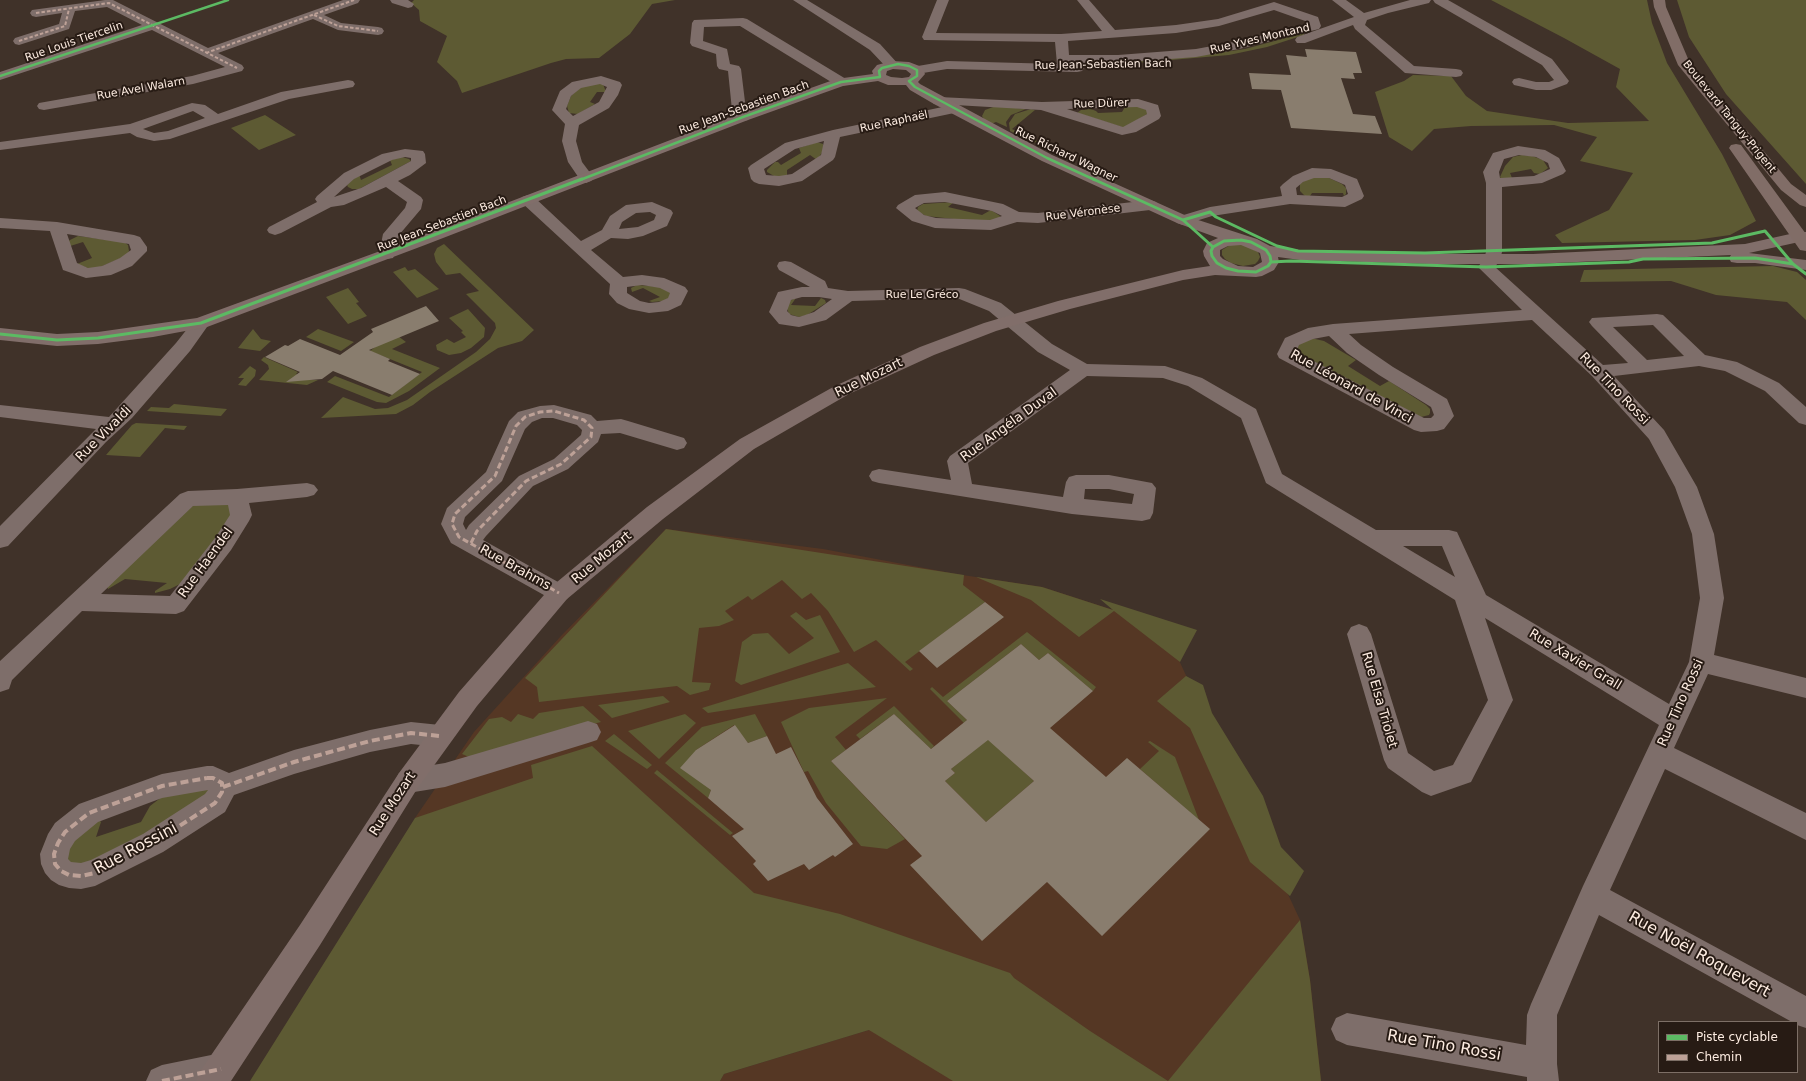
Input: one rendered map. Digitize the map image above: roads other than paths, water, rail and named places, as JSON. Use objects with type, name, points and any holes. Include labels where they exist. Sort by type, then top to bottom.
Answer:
[{"type":"main road","name":"Boulevard Tanguy-Prigent","points":[[1659,0],[1660,7],[1683,62],[1786,187],[1806,202]]},
{"type":"main road","points":[[1683,62],[1726,135],[1804,240]]},
{"type":"street","points":[[36,13],[109,3],[206,53],[354,0]]},
{"type":"street","points":[[799,0],[875,48],[892,65]]},
{"type":"street","name":"Rue Yves Montand","points":[[943,0],[928,38],[1061,38],[1112,35],[1183,28],[1219,22],[1274,6],[1314,20],[1315,26],[1239,45],[1196,53],[1064,64]]},
{"type":"street","points":[[1083,0],[1112,35]]},
{"type":"street","points":[[1250,0],[1270,8]]},
{"type":"street","points":[[1338,0],[1362,17],[1359,26],[1410,70],[1456,73]]},
{"type":"street","name":"Rue Jean-Sebastien Bach","points":[[913,76],[947,65],[1049,67],[1064,64],[1144,66],[1239,57],[1293,43],[1384,10],[1425,0]]},
{"type":"street","points":[[1439,0],[1548,62],[1562,81],[1551,86],[1536,86],[1519,82]]},
{"type":"street","points":[[19,41],[65,26],[69,9]]},
{"type":"street","points":[[314,14],[338,26],[378,31]]},
{"type":"street","points":[[743,117],[739,110],[734,69],[724,66],[722,52],[696,42],[698,23],[743,22],[841,82]]},
{"type":"street","name":"Rue Louis Tiercelin","points":[[0,76],[153,25]]},
{"type":"street","points":[[1044,37],[1049,67]]},
{"type":"street","points":[[1061,38],[1064,64]]},
{"type":"street","name":"Rue Avel Walarn","points":[[44,106],[193,80],[237,68],[206,53]]},
{"type":"street","points":[[892,65],[904,65],[913,76],[895,82],[880,76],[879,71],[882,68],[892,65]]},
{"type":"street","name":"Rue Jean-Sebastien Bach","points":[[0,334],[57,340],[98,338],[153,332],[201,322],[387,254],[743,117],[841,82],[880,76]]},
{"type":"street","name":"Rue Richard Wagner","points":[[913,76],[915,87],[1047,158],[1183,220],[1251,242],[1269,256]]},
{"type":"street","points":[[132,128],[142,134],[154,137],[170,136],[296,92],[348,84]]},
{"type":"street","name":"Rue Dürer","points":[[939,101],[961,101],[990,104],[1005,103],[1042,106],[1138,103],[1153,108],[1154,116],[1131,129],[1122,131],[1042,106]]},
{"type":"street","points":[[974,119],[980,110],[990,104]]},
{"type":"street","points":[[0,146],[132,128],[192,107],[200,108],[216,119]]},
{"type":"street","name":"Rue Raphaël","points":[[833,134],[828,157],[797,178],[779,182],[759,179],[756,168],[790,146],[833,134],[954,109]]},
{"type":"street","points":[[572,123],[569,141],[575,162],[586,178]]},
{"type":"street","points":[[275,230],[328,202],[338,202],[387,181],[419,163],[418,154],[405,153],[387,157],[349,176],[323,199],[328,202]]},
{"type":"street","points":[[387,181],[415,200],[413,209],[391,234],[387,254]]},
{"type":"street","points":[[1489,263],[1494,252],[1494,183]]},
{"type":"street","name":"Rue Véronèse","points":[[1016,217],[997,207],[945,197],[921,198],[904,208],[918,218],[935,223],[991,226],[1016,217],[1038,218],[1150,205]]},
{"type":"street","points":[[1183,220],[1210,212],[1290,199]]},
{"type":"street","points":[[528,200],[619,283]]},
{"type":"street","name":"Rue Richard Wagner","points":[[1183,220],[1213,252],[1222,265],[1238,272]]},
{"type":"street","points":[[0,223],[57,227]]},
{"type":"street","points":[[580,249],[608,232]]},
{"type":"street","name":"Rue Mozart","points":[[1183,275],[1213,252],[1224,241],[1241,240]]},
{"type":"street","points":[[1489,263],[1622,256],[1638,253],[1745,249],[1804,240]]},
{"type":"street","points":[[1269,256],[1290,260],[1489,263],[1629,262],[1643,259],[1755,258],[1806,265]]},
{"type":"street","name":"Rue Mozart","points":[[217,1075],[310,935],[408,781],[471,695],[560,593],[655,513],[746,444],[842,390],[927,351],[1014,320],[1064,305],[1183,275],[1214,270],[1256,272],[1263,270],[1269,256]]},
{"type":"street","name":"Rue Tino Rossi","points":[[1347,1029],[1542,1073],[1542,1015],[1593,896],[1701,662],[1712,598],[1701,527],[1686,487],[1657,435],[1600,372],[1537,314],[1489,263]]},
{"type":"street","points":[[785,266],[819,285],[819,292]]},
{"type":"street","name":"Rue Le Gréco","points":[[848,296],[820,316],[799,322],[785,320],[778,312],[784,296],[802,292],[819,292],[848,296],[959,293],[995,307],[1014,320]]},
{"type":"street","name":"Rue Léonard de Vinci","points":[[1333,330],[1354,349],[1367,358],[1440,404],[1444,416],[1437,424],[1421,425],[1286,354],[1291,342],[1308,334],[1333,330],[1537,314]]},
{"type":"street","points":[[1642,366],[1598,322],[1656,319],[1699,360]]},
{"type":"street","name":"Rue Xavier Grall","points":[[1014,320],[1045,348],[1083,370],[1165,372],[1195,382],[1249,414],[1273,478],[1673,720]]},
{"type":"street","name":"Rue Vivaldi","points":[[0,540],[125,413],[183,347],[201,322]]},
{"type":"street","points":[[1600,372],[1699,360],[1730,366],[1772,387],[1806,418]]},
{"type":"street","name":"Rue Angéla Duval","points":[[963,490],[957,461],[1083,370]]},
{"type":"street","points":[[0,411],[114,424]]},
{"type":"street","name":"Rue Brahms","points":[[471,544],[477,530],[526,481],[561,464],[591,437],[592,428],[584,420],[554,411],[540,412],[525,417],[516,426],[495,476],[455,514],[452,524],[459,537],[471,544],[560,593]]},
{"type":"street","points":[[592,428],[620,426],[677,443]]},
{"type":"street","points":[[879,476],[1072,506]]},
{"type":"street","points":[[0,682],[0,676],[188,499],[237,497],[306,490]]},
{"type":"street","name":"Rue Haendel","points":[[77,602],[176,605],[222,544],[241,515],[237,497]]},
{"type":"street","points":[[1374,538],[1449,538],[1471,598]]},
{"type":"street","name":"Rue Elsa Triolet","points":[[1359,634],[1397,760],[1431,784],[1462,774],[1502,700],[1471,598]]},
{"type":"street","points":[[1701,662],[1806,688]]},
{"type":"street","points":[[408,781],[446,774],[588,732]]},
{"type":"street","points":[[223,787],[294,762],[370,741],[411,733],[440,736]]},
{"type":"street","points":[[1658,754],[1806,827]]},
{"type":"street","name":"Rue Rossini","points":[[207,778],[219,780],[223,787],[219,798],[209,807],[153,843],[95,873],[81,876],[69,876],[60,871],[55,864],[54,854],[58,843],[65,832],[89,813],[162,786],[207,778]]},
{"type":"street","name":"Rue Noël Roquevert","points":[[1593,896],[1806,1013]]},
{"type":"street","points":[[162,1081],[217,1075]]}]
